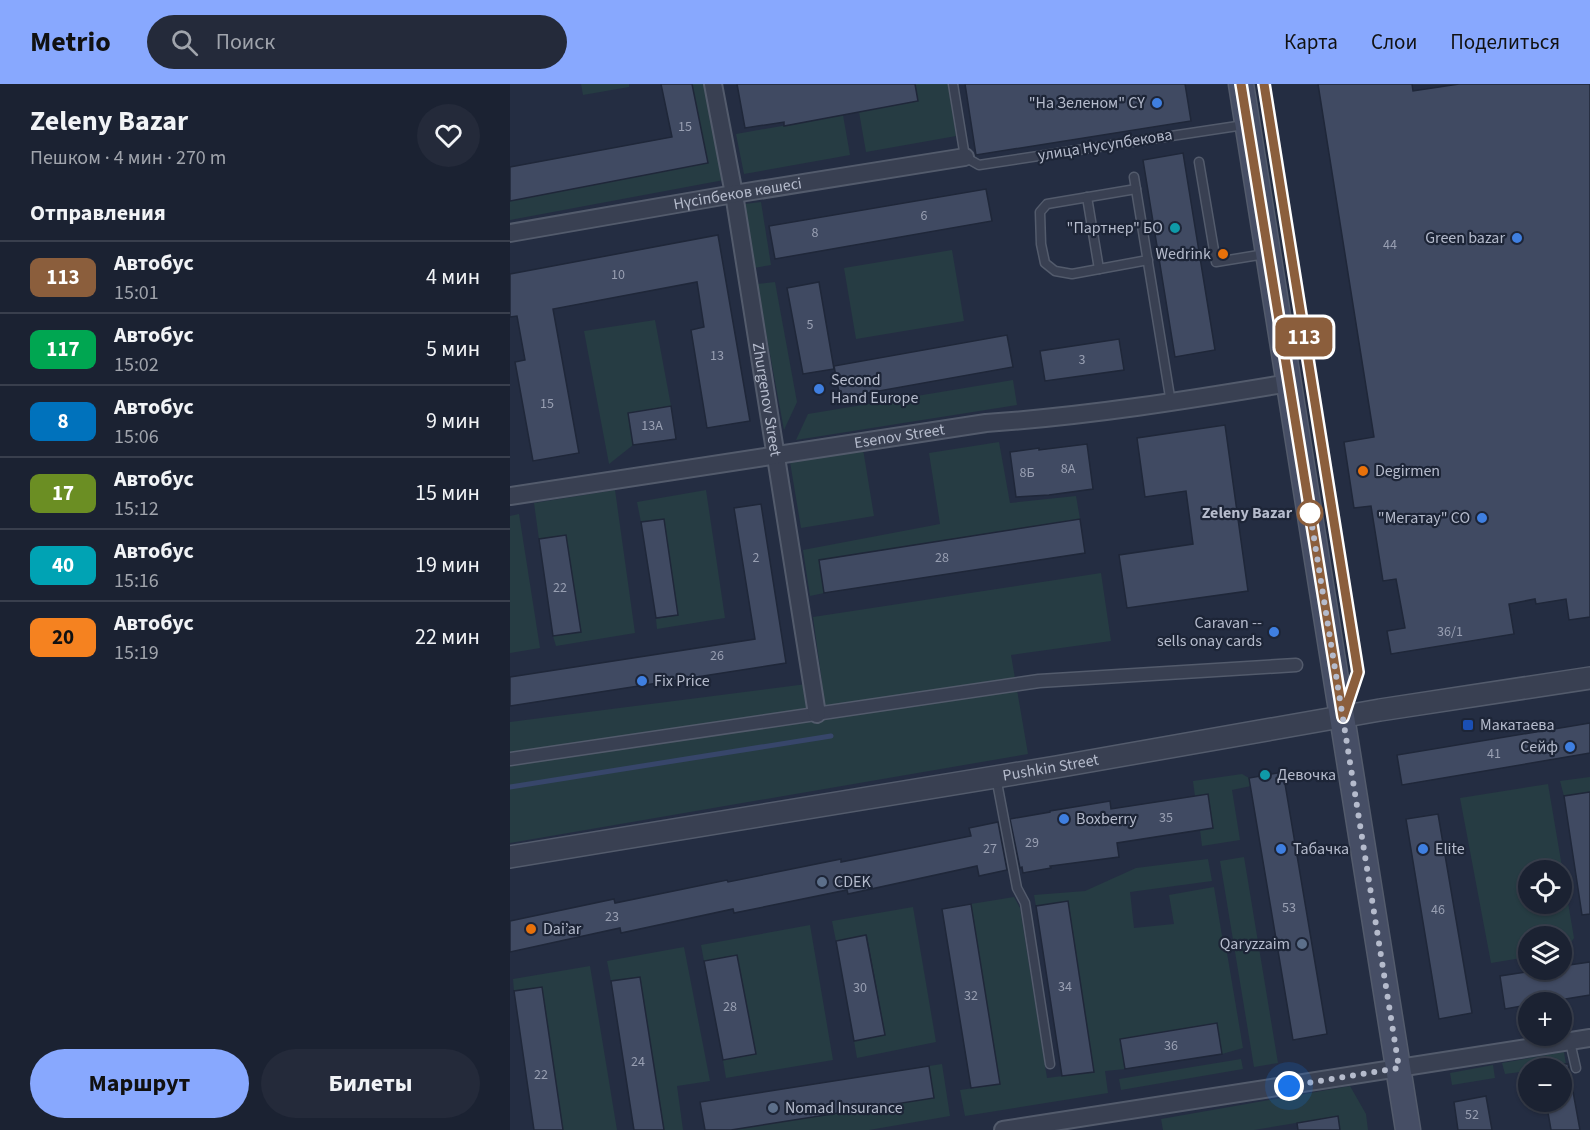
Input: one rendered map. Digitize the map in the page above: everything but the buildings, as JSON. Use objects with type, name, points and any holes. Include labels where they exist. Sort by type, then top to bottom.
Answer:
[{"type":"main road","points":[[1241,84],[1408,1130]]},
{"type":"street","name":"Zhurgenov Street","points":[[713,84],[734,194],[817,714]]},
{"type":"street","name":"Нүсіпбеков көшесі","points":[[510,233],[965,157]]},
{"type":"street","name":"Esenov Street","points":[[510,496],[986,423],[1057,418],[1171,403],[1289,383]]},
{"type":"street","points":[[510,759],[1039,681],[1296,665]]},
{"type":"street","name":"Pushkin Street","points":[[510,856],[1590,678]]},
{"type":"street","points":[[1572,1042],[1590,1038]]},
{"type":"street","points":[[1003,1130],[1544,1046]]},
{"type":"lane","points":[[953,84],[965,157]]},
{"type":"lane","points":[[1263,84],[1358,672],[1343,717]]},
{"type":"lane","name":"улица Нусупбекова","points":[[965,157],[979,165],[1247,124]]},
{"type":"lane","points":[[1199,162],[1216,262],[1268,253]]},
{"type":"lane","points":[[1134,177],[1171,403]]},
{"type":"lane","points":[[1136,189],[1047,204],[1040,212],[1041,244],[1045,263],[1055,270],[1072,274],[1148,260]]},
{"type":"lane","points":[[1087,197],[1099,269]]},
{"type":"lane","points":[[996,776],[1017,888],[1025,903],[1050,1064]]},
{"type":"lane","points":[[1571,1046],[1576,1068]]},
{"type":"shaded area","points":[[581,84],[629,84],[629,87],[583,95]]},
{"type":"shaded area","points":[[692,84],[706,84],[724,180],[510,220],[510,201],[708,163]]},
{"type":"shaded area","points":[[915,84],[948,84],[956,136],[866,152],[859,112],[918,101]]},
{"type":"shaded area","points":[[843,115],[850,155],[744,174],[736,134]]},
{"type":"shaded area","points":[[761,202],[771,265],[754,268],[744,204]]},
{"type":"shaded area","points":[[952,250],[964,321],[856,339],[844,268]]},
{"type":"shaded area","points":[[775,282],[797,402],[784,430],[757,284]]},
{"type":"shaded area","points":[[655,320],[671,406],[628,413],[633,445],[609,464],[584,331]]},
{"type":"shaded area","points":[[1013,380],[1017,405],[796,440],[808,414]]},
{"type":"shaded area","points":[[999,442],[1010,503],[1076,496],[1080,519],[819,560],[824,593],[810,596],[803,550],[940,524],[929,453]]},
{"type":"shaded area","points":[[863,449],[874,516],[801,528],[790,462]]},
{"type":"shaded area","points":[[615,490],[635,633],[556,646],[553,636],[581,631],[566,535],[539,539],[534,503]]},
{"type":"shaded area","points":[[706,490],[725,618],[657,629],[656,619],[678,615],[664,519],[641,522],[637,502]]},
{"type":"shaded area","points":[[519,514],[540,648],[510,653],[510,516]]},
{"type":"shaded area","points":[[1101,573],[1111,641],[1011,655],[1028,754],[510,843],[510,722],[822,682],[813,617]]},
{"type":"shaded area","points":[[1242,774],[1249,778],[1251,786],[1232,790],[1240,840],[1202,846],[1200,830],[1213,828],[1208,794],[1195,796],[1193,781]]},
{"type":"shaded area","points":[[1590,777],[1590,792],[1564,796],[1560,781]]},
{"type":"shaded area","points":[[1548,784],[1561,860],[1518,860],[1518,914],[1570,914],[1572,926],[1518,926],[1518,959],[1491,963],[1460,798]]},
{"type":"shaded area","points":[[1244,857],[1278,1063],[1254,1067],[1220,861]]},
{"type":"shaded area","points":[[1208,859],[1212,881],[1130,892],[1134,928],[1174,924],[1169,895],[1214,887],[1243,1048],[1222,1054],[1217,1024],[1120,1039],[1125,1069],[1105,1071],[1108,1093],[965,1116],[960,1090],[1000,1084],[971,904],[1014,897],[1020,908],[1047,1078],[1094,1072],[1068,902],[1036,906],[1034,895],[1085,891],[1136,868]]},
{"type":"shaded area","points":[[913,907],[936,1042],[857,1058],[854,1041],[885,1034],[867,935],[836,941],[832,921]]},
{"type":"shaded area","points":[[810,925],[833,1060],[726,1078],[723,1060],[756,1054],[737,955],[704,961],[701,945]]},
{"type":"shaded area","points":[[684,947],[710,1081],[677,1086],[683,1130],[664,1130],[640,977],[611,981],[607,961]]},
{"type":"shaded area","points":[[590,966],[617,1130],[563,1130],[514,991],[513,979]]},
{"type":"shaded area","points":[[1564,1052],[1565,1058],[1530,1058]]},
{"type":"shaded area","points":[[1241,1059],[1243,1069],[1121,1090],[1119,1079]]},
{"type":"shaded area","points":[[1518,1060],[1518,1072],[1505,1074],[1502,1063]]},
{"type":"shaded area","points":[[942,1064],[950,1116],[869,1130],[731,1130],[929,1066]]},
{"type":"shaded area","points":[[1493,1065],[1495,1078],[1452,1085],[1450,1073]]},
{"type":"shaded area","points":[[1350,1086],[1366,1114],[1368,1130],[1340,1130],[1338,1116],[1254,1130],[1163,1130],[1161,1119]]},
{"type":"waterway","points":[[510,787],[831,736]]},
{"type":"bus line","name":"113","points":[[1241,84],[1343,717],[1358,672],[1264,84]]},
{"type":"place","name":"\"На Зеленом\" СҮ","points":[[1157,103]]},
{"type":"place","name":"\"Партнер\" БО","points":[[1175,228]]},
{"type":"place","name":"Green bazar","points":[[1517,238]]},
{"type":"place","name":"Wedrink","points":[[1223,254]]},
{"type":"place","name":"Second Hand Europe","points":[[819,389]]},
{"type":"place","name":"Degirmen","points":[[1363,471]]},
{"type":"place","name":"Zeleny Bazar","points":[[1310,513]]},
{"type":"place","name":"\"Мегатау\" СО","points":[[1482,518]]},
{"type":"place","name":"Caravan -- sells onay cards","points":[[1274,632]]},
{"type":"place","name":"Fix Price","points":[[642,681]]},
{"type":"place","name":"Макатаева","points":[[1468,725]]},
{"type":"place","name":"Сейф","points":[[1570,747]]},
{"type":"place","name":"Девочка","points":[[1265,775]]},
{"type":"place","name":"Boxberry","points":[[1064,819]]},
{"type":"place","name":"Табачка","points":[[1281,849]]},
{"type":"place","name":"Elite","points":[[1423,849]]},
{"type":"place","name":"CDEK","points":[[822,882]]},
{"type":"place","name":"Dai’ar","points":[[531,929]]},
{"type":"place","name":"Qaryzzaim","points":[[1302,944]]},
{"type":"place","name":"Nomad Insurance","points":[[773,1108]]},
{"type":"route","points":[[1289,1086],[1399,1068],[1310,513]]}]
